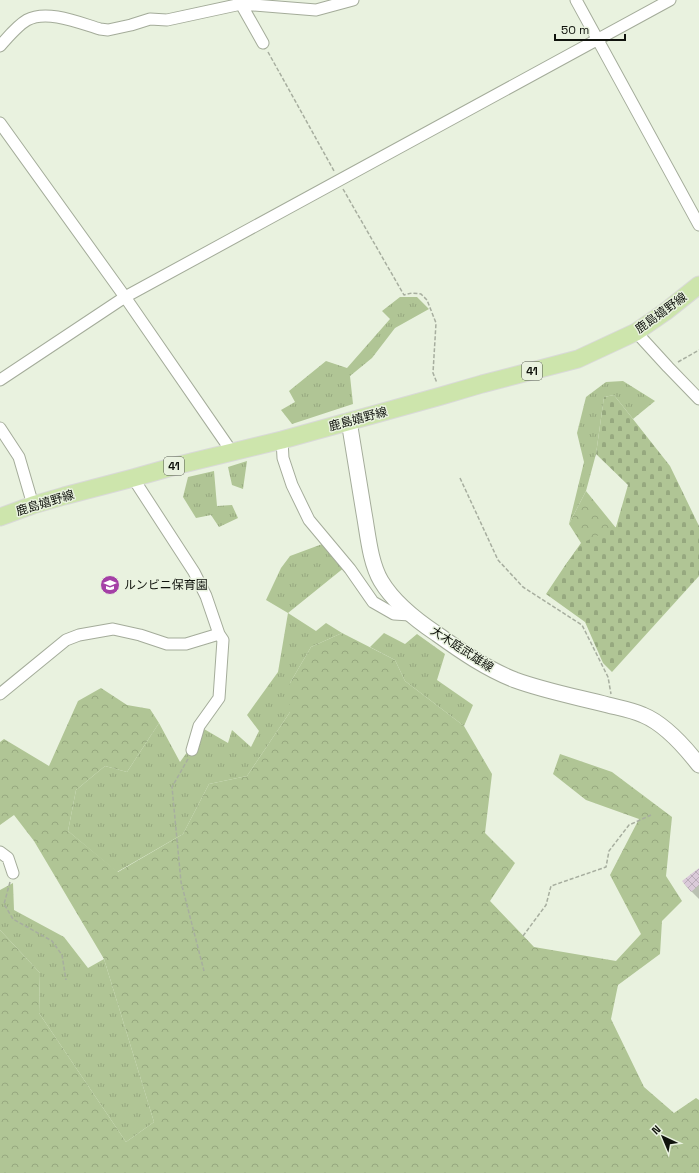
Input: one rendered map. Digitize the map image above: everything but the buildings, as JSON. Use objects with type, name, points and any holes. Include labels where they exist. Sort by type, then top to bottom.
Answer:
[{"type":"main road","name":"鹿島嬉野線","points":[[0,517],[64,496],[179,465],[282,440],[482,384],[578,359],[636,332],[665,312],[699,285]]},
{"type":"main road","name":"大木庭武雄線","points":[[349,421],[372,557],[381,580],[394,599],[410,615],[469,656],[491,669],[514,679],[539,688],[644,715],[679,742],[699,765]]},
{"type":"street","points":[[0,46],[26,20],[34,17],[53,16],[108,30],[150,19],[167,20],[241,4],[316,10],[353,0]]},
{"type":"street","points":[[576,0],[699,225]]},
{"type":"street","points":[[0,380],[126,297],[670,0]]},
{"type":"street","points":[[241,4],[263,43]]},
{"type":"street","points":[[0,123],[126,297],[232,452]]},
{"type":"street","points":[[636,332],[699,399]]},
{"type":"street","points":[[0,428],[19,457],[33,505]]},
{"type":"street","points":[[282,440],[283,458],[292,485],[309,520],[350,569],[373,602],[394,614],[410,615]]},
{"type":"street","points":[[133,478],[194,572],[206,596],[222,640],[219,698],[199,726],[192,750]]},
{"type":"street","points":[[0,694],[66,640],[79,634],[113,629],[140,634],[167,644],[186,644],[219,634]]},
{"type":"street","points":[[0,852],[8,858],[13,873]]},
{"type":"path","points":[[263,43],[404,295],[412,293],[421,294],[427,300],[436,322],[433,373],[441,396]]},
{"type":"path","points":[[668,367],[699,350]]},
{"type":"path","points":[[460,478],[498,560],[523,587],[582,625],[608,677],[612,706]]},
{"type":"path","points":[[192,750],[172,787],[181,882],[204,971]]},
{"type":"path","points":[[522,936],[546,905],[552,886],[606,868],[609,851],[629,825],[651,816]]},
{"type":"path","points":[[13,873],[4,904],[13,919],[52,941],[62,955],[66,980]]},
{"type":"green space","points":[[400,297],[417,297],[429,309],[395,328],[372,358],[350,376],[353,404],[292,424],[281,410],[295,402],[289,391],[326,361],[347,368],[390,319],[382,311]]},
{"type":"green space","points":[[623,381],[655,401],[633,419],[614,395],[604,397],[596,454],[586,491],[569,524],[584,462],[577,433],[586,397],[606,382]]},
{"type":"green space","points":[[614,395],[670,466],[699,526],[699,576],[612,672],[603,663],[585,622],[546,594],[582,543],[616,527],[628,485],[596,454],[604,397]]},
{"type":"green space","points":[[247,461],[243,489],[232,485],[228,467]]},
{"type":"green space","points":[[214,471],[217,506],[232,505],[238,518],[219,527],[211,515],[196,518],[183,497],[188,477]]},
{"type":"green space","points":[[586,491],[616,528],[564,567],[581,543],[569,524]]},
{"type":"green space","points":[[325,543],[345,567],[288,613],[266,600],[281,568],[290,556]]},
{"type":"green space","points":[[288,613],[316,631],[326,623],[342,633],[311,647],[290,683],[290,712],[247,776],[209,784],[183,834],[117,872],[68,831],[76,790],[105,766],[127,772],[159,723],[180,762],[204,729],[228,743],[232,730],[251,747],[259,731],[247,715],[278,672]]},
{"type":"green space","points":[[342,633],[395,660],[405,681],[464,726],[492,774],[485,833],[515,863],[490,901],[534,947],[616,961],[641,934],[610,875],[639,819],[586,800],[553,774],[560,754],[612,772],[672,817],[666,876],[682,901],[662,921],[660,954],[618,985],[611,1019],[644,1087],[674,1113],[696,1098],[699,1100],[699,1173],[0,1173],[0,930],[40,973],[39,1013],[126,1142],[154,1122],[104,959],[34,841],[14,815],[0,825],[0,742],[4,739],[49,766],[78,701],[101,688],[127,705],[150,709],[159,723],[127,772],[105,766],[76,790],[68,831],[118,872],[183,834],[209,784],[247,776],[290,712],[290,683],[311,647]]},
{"type":"green space","points":[[384,633],[405,644],[417,634],[445,654],[437,680],[473,705],[464,726],[405,681],[395,660],[370,647]]},
{"type":"green space","points":[[13,883],[14,910],[64,937],[88,968],[104,959],[154,1122],[126,1142],[39,1013],[40,973],[0,930],[0,890]]},
{"type":"place","name":"ルンビニ保育園","points":[[110,585]]}]
